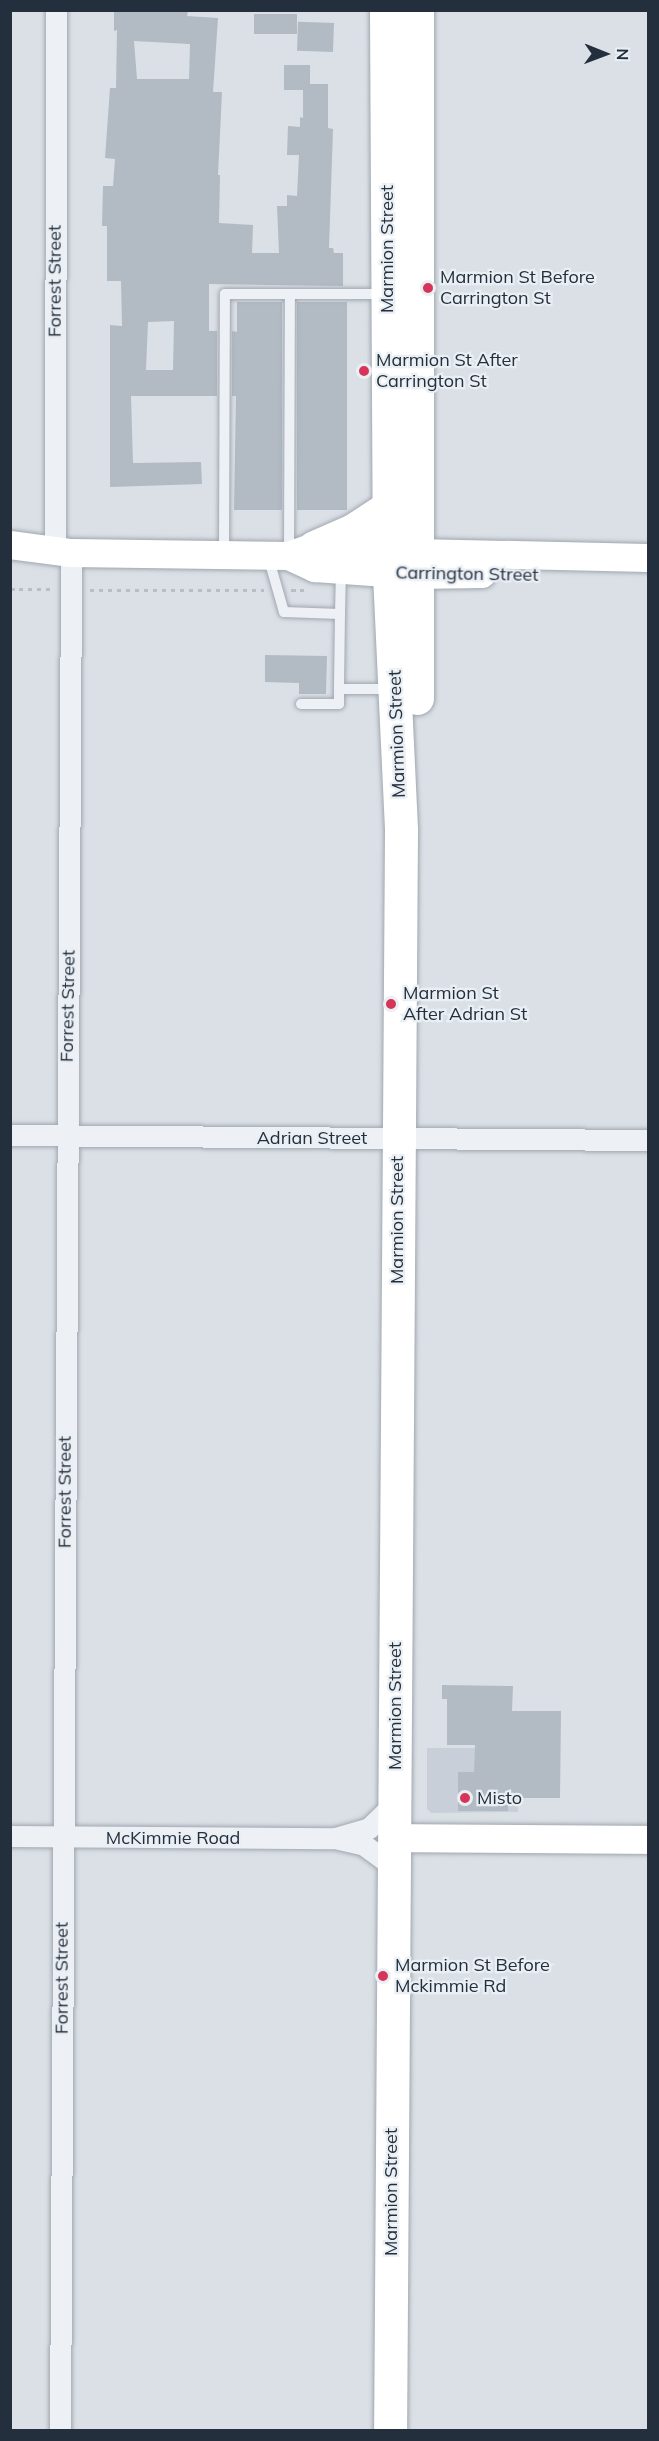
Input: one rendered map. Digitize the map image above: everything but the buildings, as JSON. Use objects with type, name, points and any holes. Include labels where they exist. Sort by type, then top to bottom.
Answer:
[{"type":"main road","name":"Marmion Street","points":[[386,10],[388,507],[402,563],[417,724],[405,1138],[394,1804],[398,1848],[406,2430]]},
{"type":"main road","name":"Marmion Street","points":[[390,2430],[405,1138],[401,831],[395,689],[402,563],[417,10]]},
{"type":"main road","points":[[290,553],[353,530],[388,507]]},
{"type":"main road","name":"Carrington Street","points":[[10,545],[63,552],[224,555],[290,553],[402,563],[648,574]]},
{"type":"main road","name":"Carrington Street","points":[[10,559],[63,552]]},
{"type":"main road","name":"Carrington Street","points":[[290,553],[341,580],[402,563],[648,558]]},
{"type":"main road","points":[[398,1848],[648,1840]]},
{"type":"street","name":"Forrest Street","points":[[56,10],[63,552],[71,588],[60,2430]]},
{"type":"street","name":"Adrian Street","points":[[10,1135],[648,1140]]},
{"type":"street","name":"McKimmie Road","points":[[335,1838],[369,1828],[394,1804]]},
{"type":"street","name":"McKimmie Road","points":[[10,1836],[335,1838],[364,1845],[398,1848]]},
{"type":"lane","points":[[224,555],[225,294],[387,294]]},
{"type":"lane","points":[[291,294],[290,553],[277,590],[284,612],[340,614]]},
{"type":"lane","points":[[301,704],[339,704],[341,580]]},
{"type":"lane","points":[[339,689],[395,689]]},
{"type":"path","points":[[10,589],[277,590],[341,580]]},
{"type":"shaded area","points":[[427,1748],[518,1748],[518,1812],[431,1813],[427,1809]]},
{"type":"place","name":"Marmion St Before Carrington St","points":[[428,288]]},
{"type":"place","name":"Marmion St After Carrington St","points":[[364,371]]},
{"type":"place","name":"Marmion St After Adrian St","points":[[391,1004]]},
{"type":"place","name":"Misto","points":[[465,1798]]},
{"type":"place","name":"Marmion St Before Mckimmie Rd","points":[[383,1976]]}]
